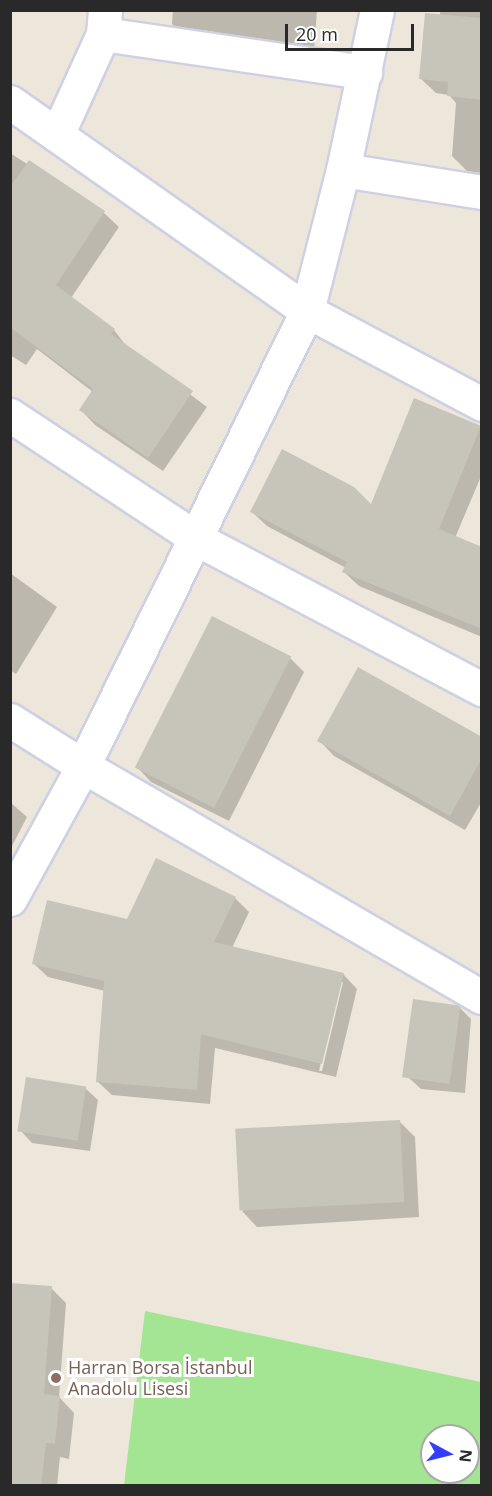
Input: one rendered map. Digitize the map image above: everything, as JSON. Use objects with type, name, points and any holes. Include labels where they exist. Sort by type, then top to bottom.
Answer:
[{"type":"street","points":[[10,899],[83,766],[197,539],[307,311],[343,170],[377,10]]},
{"type":"street","points":[[57,135],[104,22],[365,72]]},
{"type":"street","points":[[10,102],[307,311],[482,404]]},
{"type":"street","points":[[343,170],[482,192]]},
{"type":"street","points":[[10,416],[197,539],[482,689]]},
{"type":"street","points":[[10,720],[83,766],[482,997]]},
{"type":"green space","points":[[145,1311],[481,1382],[481,1485],[124,1485]]},
{"type":"building","points":[[425,13],[482,18],[482,100],[447,96],[448,82],[419,79]]},
{"type":"building","points":[[29,160],[105,211],[56,285],[115,329],[111,334],[193,391],[148,458],[79,410],[93,389],[10,327],[10,187]]},
{"type":"building","points":[[414,398],[481,426],[439,529],[482,547],[482,629],[342,572],[347,562],[250,512],[282,449],[354,487],[371,504]]},
{"type":"building","points":[[212,616],[291,656],[214,808],[135,767]]},
{"type":"building","points":[[358,667],[482,737],[482,758],[450,816],[317,741]]},
{"type":"building","points":[[156,858],[236,897],[214,942],[344,973],[322,1064],[201,1034],[197,1090],[96,1082],[104,981],[32,964],[47,900],[127,919]]},
{"type":"building","points":[[413,999],[461,1006],[450,1084],[402,1077]]},
{"type":"building","points":[[26,1077],[86,1087],[78,1141],[17,1131]]},
{"type":"building","points":[[400,1120],[404,1202],[240,1211],[235,1129]]},
{"type":"building","points":[[10,1283],[52,1286],[44,1394],[60,1396],[55,1444],[46,1443],[41,1485],[10,1485]]},
{"type":"place","name":"Harran Borsa İstanbul Anadolu Lisesi","points":[[56,1378]]}]
